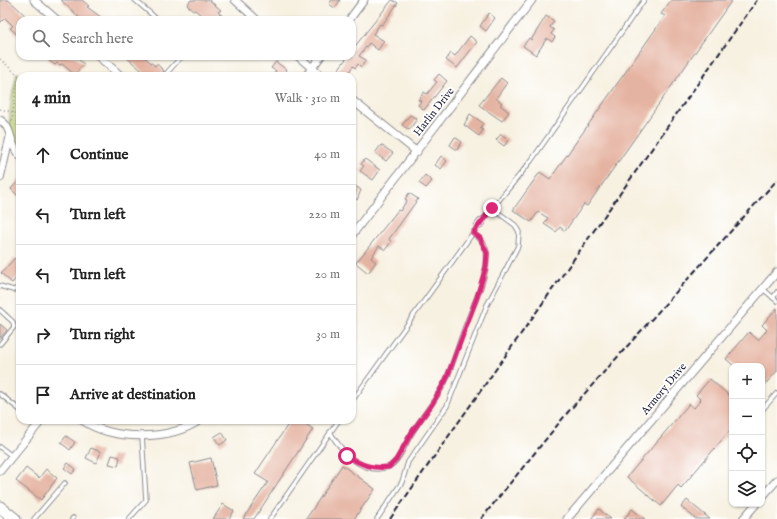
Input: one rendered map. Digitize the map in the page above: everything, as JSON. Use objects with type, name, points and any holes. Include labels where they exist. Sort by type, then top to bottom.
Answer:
[{"type":"main road","points":[[0,507],[15,519]]},
{"type":"street","points":[[34,0],[52,16]]},
{"type":"street","points":[[235,0],[253,16]]},
{"type":"street","points":[[352,16],[364,0]]},
{"type":"street","name":"Harlin Drive","points":[[356,230],[532,0]]},
{"type":"street","points":[[103,60],[116,72]]},
{"type":"street","points":[[302,60],[316,72]]},
{"type":"street","points":[[309,72],[318,60]]},
{"type":"street","points":[[356,103],[417,152]]},
{"type":"street","points":[[2,122],[8,127],[16,152]]},
{"type":"street","points":[[0,178],[2,163],[10,137]]},
{"type":"street","name":"Armory Drive","points":[[567,519],[777,272]]},
{"type":"street","points":[[0,471],[36,424]]},
{"type":"street","points":[[91,424],[109,432],[142,436],[168,434],[194,424]]},
{"type":"street","points":[[765,494],[777,480]]},
{"type":"street","points":[[744,519],[754,507]]},
{"type":"lane","points":[[135,0],[153,16]]},
{"type":"lane","points":[[356,395],[480,223],[531,161],[644,0]]},
{"type":"lane","points":[[168,72],[178,60]]},
{"type":"lane","points":[[377,519],[402,482],[408,462],[447,406],[487,305],[518,246],[519,232],[515,225],[492,208]]},
{"type":"lane","points":[[330,432],[338,446],[358,463],[378,468],[389,467],[396,460],[412,432],[432,404],[446,380],[477,297],[486,267],[487,253],[480,238],[473,233]]},
{"type":"lane","points":[[0,286],[13,290],[16,289]]},
{"type":"lane","points":[[763,289],[777,301]]},
{"type":"lane","points":[[773,298],[777,292]]},
{"type":"lane","points":[[0,310],[13,322],[14,327],[0,344]]},
{"type":"lane","points":[[765,407],[777,393]]},
{"type":"lane","points":[[0,394],[16,407]]},
{"type":"lane","points":[[270,519],[336,424]]},
{"type":"lane","points":[[129,519],[146,500],[142,436]]},
{"type":"lane","points":[[0,447],[12,456]]},
{"type":"lane","points":[[34,519],[65,483]]},
{"type":"path","points":[[0,59],[16,73]]},
{"type":"path","points":[[2,122],[11,123],[16,90]]},
{"type":"path","points":[[0,109],[16,113]]},
{"type":"green space","points":[[16,77],[16,145],[11,133],[11,102]]},
{"type":"building","points":[[0,0],[8,0],[26,16],[16,16],[16,33],[10,28],[13,26],[5,18],[0,23]]},
{"type":"building","points":[[61,0],[82,0],[89,6],[87,7],[99,16],[78,16]]},
{"type":"building","points":[[191,0],[209,0],[221,10],[218,12],[222,16],[202,16],[187,5]]},
{"type":"building","points":[[332,0],[340,0],[335,8],[329,4]]},
{"type":"building","points":[[392,0],[398,3],[382,25],[380,24],[373,34],[384,41],[378,50],[369,43],[359,56],[366,60],[361,67],[358,64],[355,68],[353,66],[349,72],[341,72],[338,70],[345,60],[356,60],[356,45]]},
{"type":"building","points":[[671,0],[732,0],[587,206],[584,204],[565,231],[560,227],[556,232],[544,224],[548,218],[538,212],[531,222],[513,210],[540,172],[550,179],[665,16],[661,14]]},
{"type":"building","points":[[489,13],[495,18],[486,31],[480,26]]},
{"type":"building","points":[[546,16],[554,21],[550,27],[554,30],[551,34],[555,37],[552,42],[547,38],[536,55],[523,46],[529,38],[531,40]]},
{"type":"building","points":[[470,36],[477,42],[457,68],[446,60],[451,53],[455,56]]},
{"type":"building","points":[[48,60],[79,60],[84,64],[77,72],[71,72],[62,64],[60,65],[57,63],[55,65]]},
{"type":"building","points":[[130,60],[148,60],[155,66],[157,64],[164,71],[163,72],[143,72]]},
{"type":"building","points":[[276,62],[287,70],[285,72],[275,72],[276,71],[271,68]]},
{"type":"building","points":[[439,74],[447,81],[424,110],[418,105],[421,101],[418,100],[424,92],[427,94],[437,82],[434,80]]},
{"type":"building","points":[[501,78],[507,83],[496,98],[502,103],[500,105],[509,112],[502,121],[479,105]]},
{"type":"building","points":[[470,114],[483,123],[480,128],[483,130],[479,136],[464,125]]},
{"type":"building","points":[[410,115],[417,119],[409,130],[402,125]]},
{"type":"building","points":[[501,134],[509,140],[504,146],[496,140]]},
{"type":"building","points":[[455,137],[462,142],[457,150],[450,145]]},
{"type":"building","points":[[381,145],[393,153],[386,161],[375,153]]},
{"type":"building","points":[[441,156],[447,161],[441,169],[435,165]]},
{"type":"building","points":[[365,159],[380,170],[373,180],[360,171],[364,166],[361,164]]},
{"type":"building","points":[[425,175],[432,181],[426,188],[419,183]]},
{"type":"building","points":[[16,183],[16,194],[11,189]]},
{"type":"building","points":[[356,187],[361,190],[357,200],[356,199]]},
{"type":"building","points":[[409,193],[418,199],[389,239],[391,242],[385,250],[379,246],[371,258],[376,262],[368,273],[356,263],[398,210],[400,211],[407,200],[405,199]]},
{"type":"building","points":[[15,258],[16,259],[16,278],[12,283],[1,273]]},
{"type":"building","points":[[777,308],[777,371],[765,385],[765,363],[731,363],[726,359],[749,332],[758,340],[767,330],[762,325]]},
{"type":"building","points":[[0,324],[7,330],[0,338]]},
{"type":"building","points":[[710,379],[729,395],[729,432],[681,488],[678,485],[661,506],[627,477],[689,404],[694,408],[701,400],[696,395]]},
{"type":"building","points":[[288,424],[306,424],[313,429],[254,519],[243,519],[268,482],[255,474]]},
{"type":"building","points":[[222,432],[227,440],[220,445],[214,437]]},
{"type":"building","points":[[66,436],[75,442],[70,450],[61,443]]},
{"type":"building","points":[[91,448],[101,452],[96,463],[86,458]]},
{"type":"building","points":[[112,455],[120,457],[118,466],[109,464]]},
{"type":"building","points":[[211,458],[217,485],[197,490],[190,463]]},
{"type":"building","points":[[68,463],[76,469],[72,474],[64,468]]},
{"type":"building","points":[[342,465],[375,489],[354,519],[306,519]]},
{"type":"building","points":[[26,468],[39,478],[46,469],[57,478],[41,500],[16,481]]},
{"type":"building","points":[[687,500],[710,519],[696,519],[681,507]]},
{"type":"building","points":[[223,504],[234,511],[229,519],[213,519]]},
{"type":"building","points":[[599,509],[611,519],[591,519]]},
{"type":"building","points":[[632,509],[645,519],[624,519]]},
{"type":"railway","points":[[390,519],[757,0]]},
{"type":"railway","points":[[481,519],[568,412],[777,180]]},
{"type":"route","points":[[347,456],[358,463],[372,468],[389,467],[396,460],[412,432],[432,404],[446,380],[477,297],[486,267],[487,253],[480,238],[473,233],[492,208]]}]
